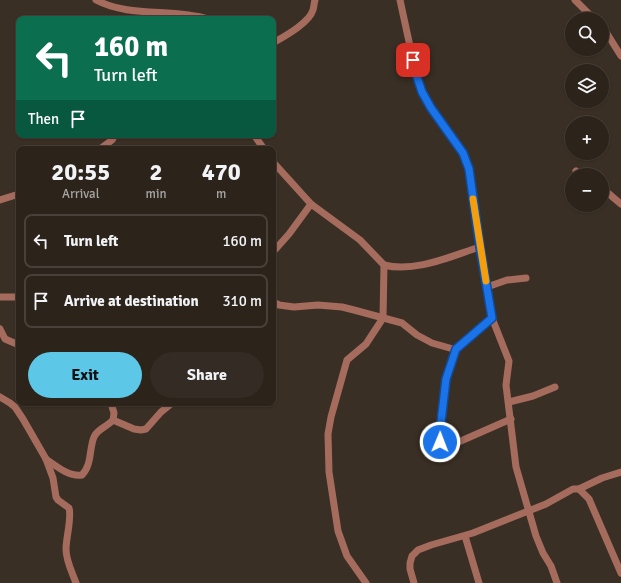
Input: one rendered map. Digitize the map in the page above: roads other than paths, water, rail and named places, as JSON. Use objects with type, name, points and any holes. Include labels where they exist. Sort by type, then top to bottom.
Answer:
[{"type":"street","points":[[96,0],[103,4],[118,8],[188,16]]},
{"type":"street","points":[[276,41],[309,18],[313,10],[315,0]]},
{"type":"street","points":[[400,0],[416,74],[422,92],[431,108],[463,153],[469,169],[492,318],[509,361],[506,385],[516,467],[539,545],[557,583]]},
{"type":"street","points":[[575,0],[587,12]]},
{"type":"street","points":[[609,37],[621,56]]},
{"type":"street","points":[[104,146],[113,138]]},
{"type":"street","points":[[276,165],[311,204],[360,240],[384,265],[383,318],[366,344],[347,360],[331,417],[328,434],[330,472],[338,531],[347,556],[366,583]]},
{"type":"street","points":[[609,194],[621,204]]},
{"type":"street","points":[[0,200],[16,195]]},
{"type":"street","points":[[276,249],[289,234],[311,204]]},
{"type":"street","points":[[384,265],[401,267],[428,263],[480,247]]},
{"type":"street","points":[[487,287],[507,280],[526,278]]},
{"type":"street","points":[[0,297],[16,298]]},
{"type":"street","points":[[276,304],[298,308],[318,305],[342,307],[402,323],[417,335],[432,343],[456,349]]},
{"type":"street","points":[[492,318],[456,349],[446,379],[440,440],[442,444],[447,446],[454,444],[510,419]]},
{"type":"street","points":[[0,329],[5,339],[16,344]]},
{"type":"street","points":[[509,402],[533,396],[555,387]]},
{"type":"street","points":[[0,397],[10,403],[19,413],[46,459],[53,478],[56,497],[69,508],[70,511],[66,549],[76,583]]},
{"type":"street","points":[[46,459],[62,470],[72,474],[82,475],[89,462],[96,433],[113,420],[114,413],[112,406]]},
{"type":"street","points":[[113,420],[134,429],[146,429],[168,406]]},
{"type":"street","points":[[414,583],[410,569],[411,558],[414,553],[431,545],[465,536],[546,504],[568,491],[579,489],[602,478],[621,472]]},
{"type":"street","points":[[579,489],[589,499],[621,573]]},
{"type":"street","points":[[465,536],[479,583]]}]
